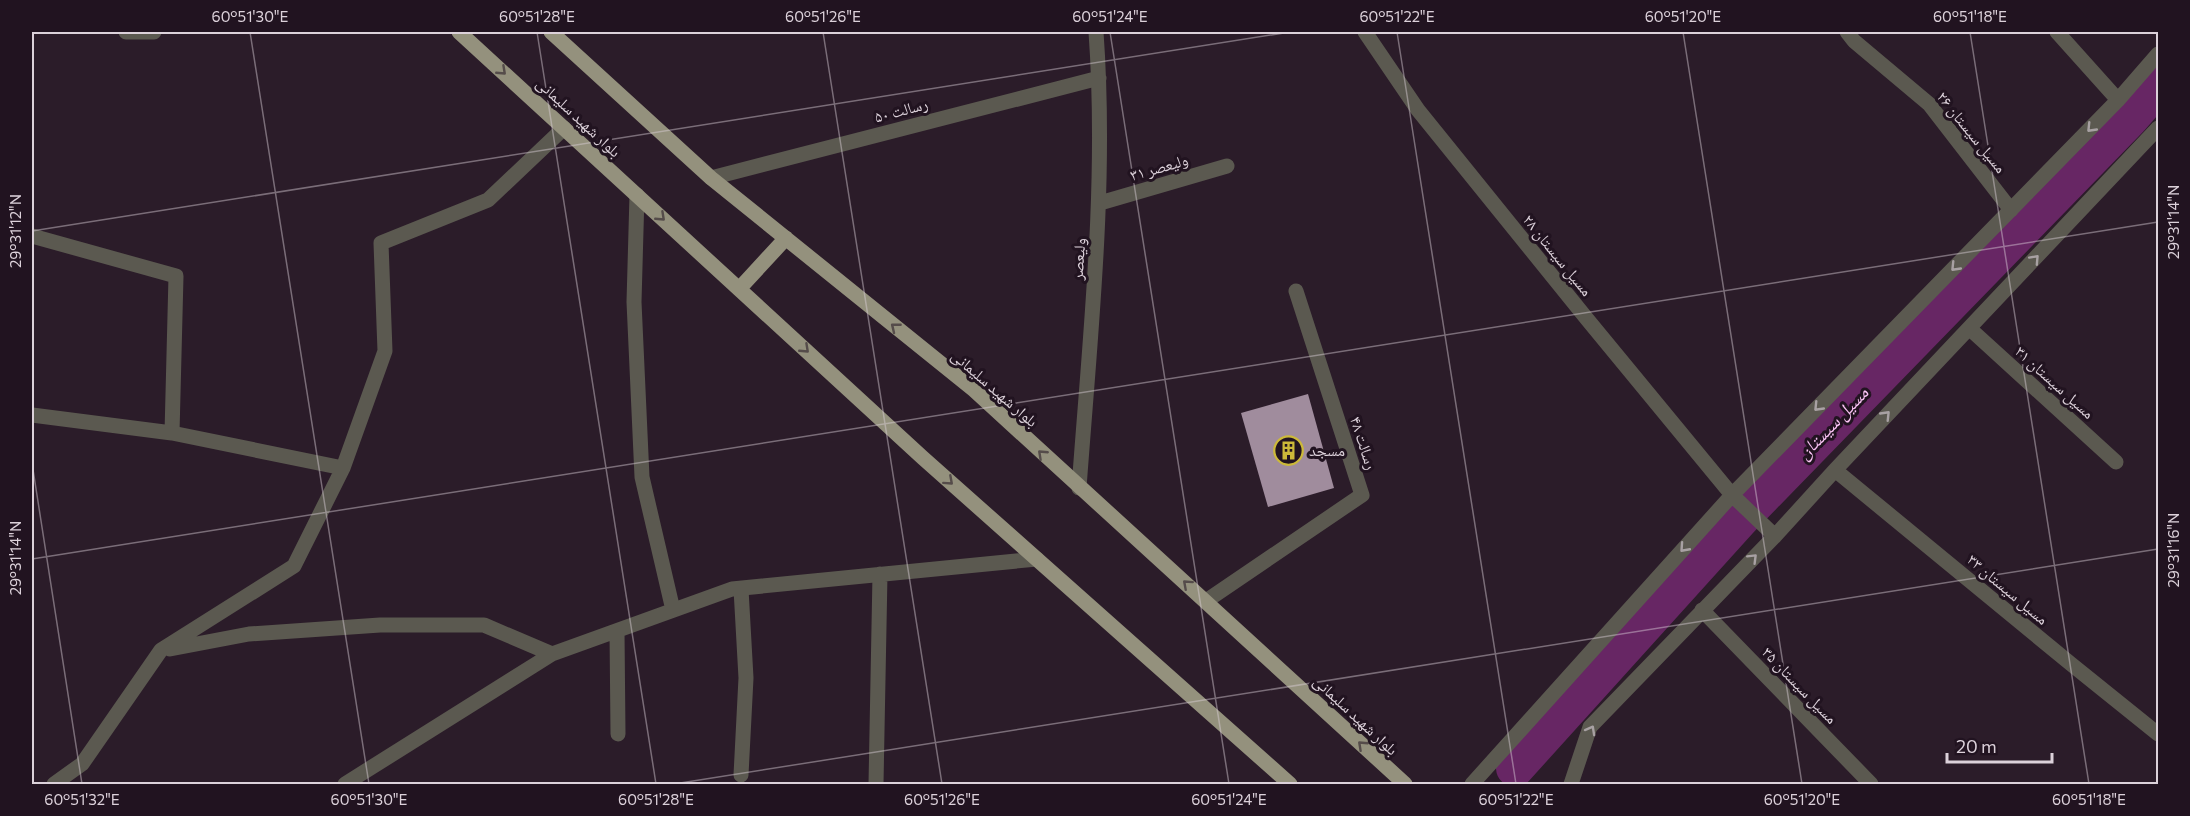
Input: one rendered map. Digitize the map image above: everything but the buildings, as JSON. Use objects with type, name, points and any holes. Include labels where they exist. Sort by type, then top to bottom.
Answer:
[{"type":"main road","name":"بلوار شهید سلیمانی","points":[[459,32],[923,458],[1290,784]]},
{"type":"main road","name":"بلوار شهید سلیمانی","points":[[551,32],[711,178],[974,390],[1405,784]]},
{"type":"main road","points":[[739,289],[786,238]]},
{"type":"street","points":[[126,32],[154,32]]},
{"type":"street","name":"ولیعصر","points":[[1079,488],[1100,203],[1100,78],[1096,32]]},
{"type":"street","name":"مسیل سیستان ۲۸","points":[[1365,32],[1418,110],[1732,495],[1775,536]]},
{"type":"street","name":"مسیل سیستان ۲۶","points":[[1847,32],[1854,41],[1929,104],[2011,210]]},
{"type":"street","points":[[2057,32],[2118,100]]},
{"type":"street","points":[[1472,784],[1732,495],[2118,100],[2158,54]]},
{"type":"street","name":"رسالت ۵۰","points":[[711,178],[1100,78]]},
{"type":"street","points":[[54,784],[82,764],[161,650],[294,566],[343,468],[385,351],[381,243],[488,200],[564,128]]},
{"type":"street","points":[[1571,784],[1590,727],[1775,536],[2158,128]]},
{"type":"street","name":"ولیعصر ۳۱","points":[[1100,203],[1227,166]]},
{"type":"street","points":[[637,195],[634,302],[642,477],[673,610]]},
{"type":"street","points":[[32,236],[176,276],[172,433]]},
{"type":"street","name":"رسالت ۴۸","points":[[1206,601],[1362,495],[1296,291]]},
{"type":"street","name":"مسیل سیستان ۳۱","points":[[1969,328],[2116,462]]},
{"type":"street","points":[[32,416],[172,433],[343,468]]},
{"type":"street","name":"مسیل سیستان ۳۳","points":[[1835,470],[2158,734]]},
{"type":"street","points":[[345,784],[552,654],[732,589],[1037,559]]},
{"type":"street","points":[[876,784],[880,574]]},
{"type":"street","points":[[741,589],[746,678],[741,775]]},
{"type":"street","name":"مسیل سیستان ۳۵","points":[[1702,610],[1871,784]]},
{"type":"street","points":[[161,650],[249,634],[380,625],[484,625],[552,654]]},
{"type":"street","points":[[617,631],[618,734]]},
{"type":"street","points":[[372,768],[372,784]]},
{"type":"waterway","name":"مسیل سیستان","points":[[1515,768],[1740,519],[2130,118],[2158,86]]},
{"type":"place","name":"مسجد","points":[[1288,450]]}]
